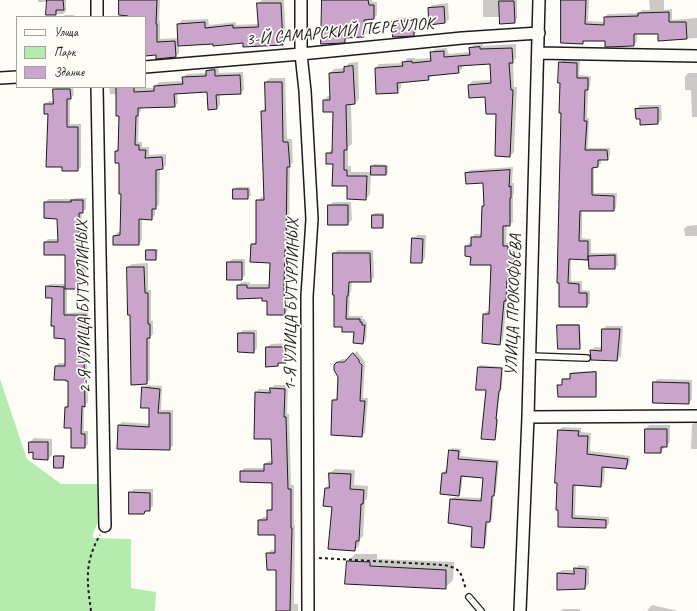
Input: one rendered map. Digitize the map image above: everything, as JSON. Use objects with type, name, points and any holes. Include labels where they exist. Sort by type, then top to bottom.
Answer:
[{"type":"street","points":[[97,0],[97,16]]},
{"type":"street","name":"1-Я УЛИЦА БУТУРЛИНЫХ","points":[[301,0],[301,54],[305,91],[312,219],[307,296],[308,611]]},
{"type":"street","name":"УЛИЦА ПРОКОФЬЕВА","points":[[520,611],[530,356],[539,0]]},
{"type":"street","name":"3-Й САМАРСКИЙ ПЕРЕУЛОК","points":[[146,67],[301,54],[462,38],[539,34]]},
{"type":"street","points":[[538,53],[697,56]]},
{"type":"street","points":[[0,78],[16,77]]},
{"type":"street","name":"2-Я УЛИЦА БУТУРЛИНЫХ","points":[[97,88],[105,526]]},
{"type":"street","points":[[528,417],[697,416]]},
{"type":"lane","points":[[530,356],[587,358]]},
{"type":"lane","points":[[469,597],[481,611]]},
{"type":"path","points":[[91,611],[87,579],[88,568],[93,547],[105,526]]},
{"type":"path","points":[[308,557],[444,565],[454,567],[459,571],[469,597]]},
{"type":"green space","points":[[0,379],[27,459],[61,484],[100,484],[102,512],[93,534],[93,538],[131,539],[131,588],[156,592],[155,611],[0,611]]},
{"type":"building","points":[[47,0],[63,0],[64,10],[56,10],[56,15],[46,15]]},
{"type":"building","points":[[119,0],[157,0],[157,42],[175,41],[176,57],[156,59],[156,55],[146,56],[146,16],[119,15]]},
{"type":"building","points":[[322,0],[368,0],[369,5],[374,5],[374,19],[364,20],[364,37],[345,38],[345,43],[321,44]]},
{"type":"building","points":[[561,0],[586,0],[585,24],[604,25],[604,17],[638,16],[638,13],[669,12],[669,22],[686,22],[687,39],[658,41],[658,34],[634,34],[634,46],[605,47],[605,41],[583,41],[583,44],[561,43]]},
{"type":"building","points":[[499,1],[514,1],[515,23],[500,24]]},
{"type":"building","points":[[257,3],[281,3],[283,45],[243,47],[243,43],[213,46],[213,44],[178,46],[177,24],[205,22],[205,28],[233,25],[233,28],[258,27]]},
{"type":"building","points":[[444,7],[445,23],[429,25],[428,8]]},
{"type":"building","points":[[392,21],[414,21],[414,36],[393,37]]},
{"type":"building","points":[[480,47],[480,49],[512,48],[513,63],[509,63],[511,90],[513,90],[510,157],[495,156],[496,114],[486,114],[485,97],[469,98],[468,85],[491,83],[490,64],[458,66],[459,73],[428,76],[429,80],[397,83],[398,93],[376,94],[375,68],[403,66],[402,62],[412,61],[412,63],[431,61],[430,52],[444,51],[444,57],[470,55],[469,48]]},
{"type":"building","points":[[559,62],[577,63],[577,78],[588,78],[588,90],[585,90],[584,121],[587,121],[585,150],[607,150],[608,160],[598,160],[598,167],[592,168],[592,195],[614,196],[614,211],[580,211],[579,241],[588,241],[588,260],[569,259],[568,283],[579,284],[579,293],[587,293],[587,307],[559,307],[559,283],[557,283],[561,113],[559,113]]},
{"type":"building","points":[[353,66],[355,104],[346,105],[347,150],[344,150],[344,170],[347,170],[347,176],[367,176],[366,200],[347,199],[347,186],[332,186],[333,164],[326,164],[326,153],[332,153],[333,112],[323,112],[323,100],[330,100],[329,73],[344,72],[344,67]]},
{"type":"building","points":[[215,70],[215,76],[240,75],[241,94],[216,95],[217,109],[208,110],[207,92],[174,94],[175,107],[138,108],[138,116],[136,116],[135,145],[139,145],[139,150],[146,150],[145,158],[162,157],[163,169],[156,170],[156,209],[152,209],[152,220],[139,219],[139,245],[113,245],[113,236],[120,235],[121,194],[119,194],[119,163],[115,163],[115,151],[118,151],[119,116],[116,116],[116,88],[134,88],[134,92],[154,91],[154,86],[183,84],[182,77],[206,76],[206,71]]},
{"type":"building","points":[[265,82],[282,82],[283,142],[288,142],[290,167],[287,167],[284,287],[285,315],[267,315],[267,301],[262,301],[262,298],[237,299],[237,285],[247,285],[247,288],[269,288],[270,263],[250,262],[251,244],[256,244],[256,200],[264,200],[261,111],[265,111]]},
{"type":"building","points":[[53,89],[70,89],[71,99],[67,99],[67,127],[78,127],[78,171],[62,171],[62,167],[46,167],[48,114],[44,114],[44,104],[53,104]]},
{"type":"building","points":[[658,108],[658,124],[640,125],[640,119],[636,119],[635,109]]},
{"type":"building","points":[[371,166],[386,166],[386,175],[371,175]]},
{"type":"building","points":[[510,170],[510,226],[503,226],[503,246],[508,246],[508,250],[514,250],[513,278],[507,278],[506,301],[504,301],[500,345],[482,343],[483,314],[489,314],[491,265],[470,265],[471,257],[465,256],[465,246],[471,246],[471,237],[481,237],[482,206],[484,206],[483,183],[466,184],[465,173]]},
{"type":"building","points":[[233,189],[248,189],[248,199],[233,199]]},
{"type":"building","points":[[71,200],[83,200],[83,213],[79,213],[79,239],[82,239],[83,285],[78,285],[78,289],[65,289],[65,255],[44,255],[44,242],[58,242],[57,219],[44,218],[44,202],[71,202]]},
{"type":"building","points":[[328,205],[348,205],[348,225],[328,225]]},
{"type":"building","points":[[372,215],[383,215],[383,228],[372,228]]},
{"type":"building","points":[[412,238],[423,239],[422,263],[411,263]]},
{"type":"building","points":[[146,250],[156,250],[156,260],[146,260]]},
{"type":"building","points":[[333,253],[370,253],[371,282],[349,282],[347,296],[346,319],[360,319],[362,325],[365,325],[363,344],[353,343],[354,332],[342,332],[342,327],[334,327]]},
{"type":"building","points":[[615,255],[615,269],[589,269],[588,256]]},
{"type":"building","points":[[227,262],[242,262],[242,280],[227,280]]},
{"type":"building","points":[[127,267],[144,267],[145,293],[148,293],[148,324],[150,324],[150,338],[147,338],[147,384],[131,385],[130,315],[128,315]]},
{"type":"building","points":[[46,286],[64,287],[64,315],[86,315],[84,358],[85,407],[82,406],[81,434],[85,434],[85,448],[71,448],[71,428],[64,428],[65,407],[68,407],[68,381],[54,380],[55,366],[65,366],[65,339],[54,338],[54,326],[51,326],[52,298],[46,298]]},
{"type":"building","points":[[557,325],[579,325],[580,349],[558,349]]},
{"type":"building","points":[[602,329],[620,329],[617,361],[591,360],[590,350],[601,351]]},
{"type":"building","points":[[238,333],[254,333],[254,353],[238,352]]},
{"type":"building","points":[[266,347],[286,347],[286,363],[278,363],[278,366],[266,367]]},
{"type":"building","points":[[353,353],[362,365],[360,401],[365,401],[362,437],[331,435],[332,400],[337,400],[338,377],[334,370],[334,365],[337,362],[344,362]]},
{"type":"building","points":[[478,367],[502,368],[495,440],[481,439],[486,390],[476,390]]},
{"type":"building","points":[[596,372],[596,397],[558,397],[557,385],[562,385],[562,379],[570,379],[570,374]]},
{"type":"building","points":[[653,382],[689,383],[689,404],[653,403]]},
{"type":"building","points":[[142,387],[160,389],[158,413],[170,413],[170,450],[117,449],[118,425],[149,427],[149,408],[141,408]]},
{"type":"building","points":[[270,388],[285,389],[284,417],[286,417],[288,489],[291,489],[292,528],[290,611],[276,611],[276,570],[267,570],[266,553],[275,553],[275,535],[258,535],[258,520],[267,520],[267,510],[272,510],[272,483],[240,482],[240,471],[264,471],[264,464],[272,464],[271,439],[254,439],[255,392],[270,393]]},
{"type":"building","points":[[645,429],[667,429],[667,447],[661,447],[661,453],[645,453]]},
{"type":"building","points":[[558,430],[579,431],[578,436],[588,436],[587,454],[628,459],[626,469],[602,467],[601,487],[573,485],[572,518],[606,520],[606,528],[558,527],[558,510],[556,510],[557,483],[555,483]]},
{"type":"building","points":[[29,442],[48,442],[48,460],[33,459],[33,452],[29,453]]},
{"type":"building","points":[[449,450],[459,451],[458,459],[497,462],[494,496],[492,496],[490,522],[486,522],[484,548],[471,547],[472,527],[448,523],[450,499],[481,501],[483,478],[461,476],[459,496],[440,494],[442,473],[446,473]]},
{"type":"building","points":[[54,456],[64,456],[63,468],[54,468]]},
{"type":"building","points":[[329,473],[351,474],[350,489],[364,490],[363,504],[361,504],[359,541],[356,541],[355,551],[328,549],[332,507],[323,506],[325,488],[329,488]]},
{"type":"building","points":[[129,492],[150,493],[150,511],[145,511],[144,514],[129,514]]},
{"type":"building","points":[[347,561],[370,562],[370,566],[446,570],[446,589],[345,584]]},
{"type":"building","points":[[574,568],[586,569],[585,589],[557,590],[557,573],[574,574]]}]
